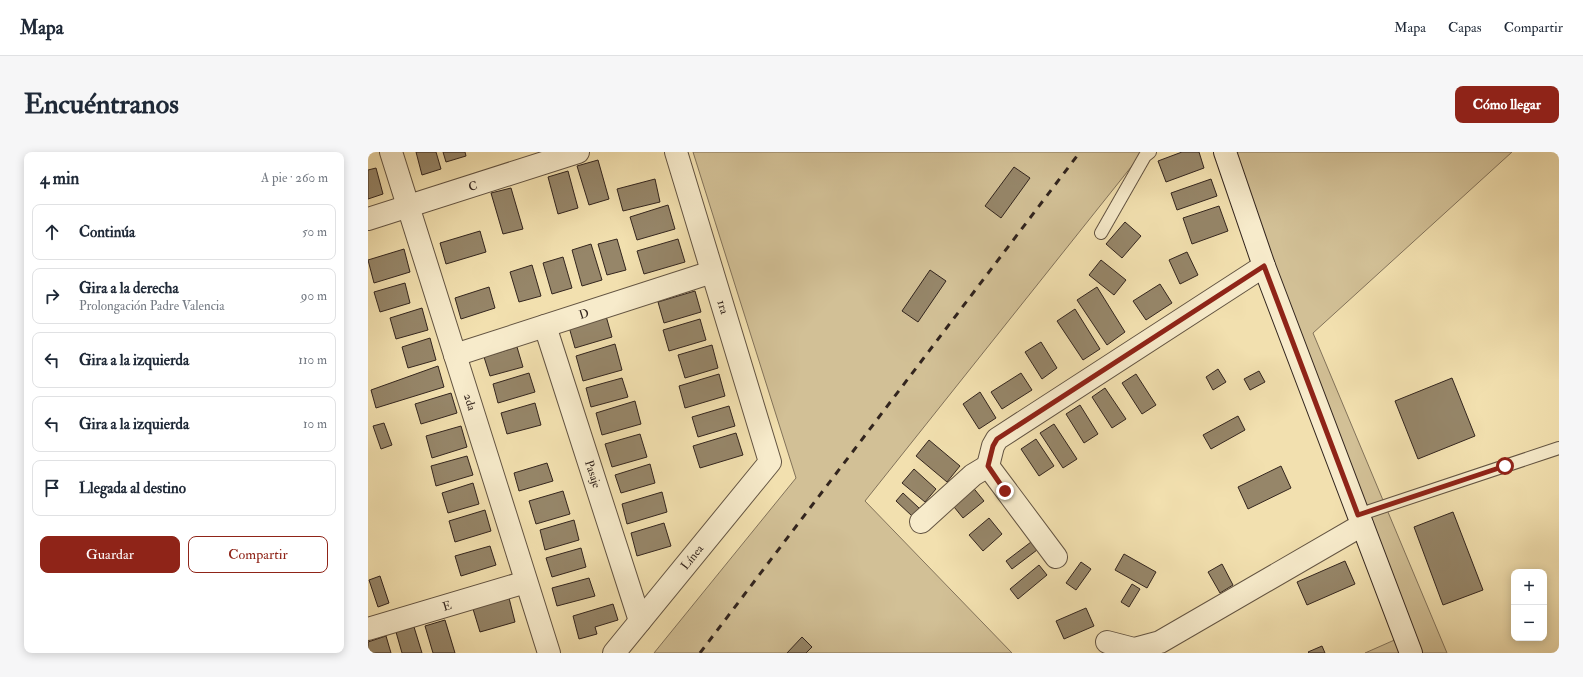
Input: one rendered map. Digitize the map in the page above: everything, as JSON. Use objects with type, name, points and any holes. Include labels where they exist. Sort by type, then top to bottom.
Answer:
[{"type":"street","name":"2da","points":[[391,152],[549,653]]},
{"type":"street","name":"C","points":[[368,219],[578,152]]},
{"type":"street","name":"1ra","points":[[676,152],[770,462]]},
{"type":"street","points":[[1225,152],[1264,266],[1411,653]]},
{"type":"street","points":[[921,522],[973,475],[988,466],[993,446],[997,439],[1264,266]]},
{"type":"street","name":"D","points":[[455,355],[712,272]]},
{"type":"street","name":"Pasaje","points":[[546,326],[640,621]]},
{"type":"street","name":"Línea","points":[[614,653],[770,462]]},
{"type":"street","points":[[988,466],[1056,557]]},
{"type":"street","points":[[1107,642],[1134,649],[1160,642],[1360,520]]},
{"type":"street","name":"E","points":[[368,629],[526,582]]},
{"type":"lane","points":[[1102,232],[1145,156],[1150,152]]},
{"type":"lane","points":[[1360,520],[1559,448]]},
{"type":"shaded area","points":[[693,152],[1143,152],[865,501],[1012,653],[654,653],[796,478]]},
{"type":"shaded area","points":[[1215,152],[1512,152],[1313,333],[1447,653],[1365,653],[1399,638]]},
{"type":"building","points":[[416,152],[436,152],[441,169],[422,175]]},
{"type":"building","points":[[443,152],[465,152],[466,156],[446,162]]},
{"type":"building","points":[[1182,152],[1199,152],[1204,168],[1166,182],[1158,161]]},
{"type":"building","points":[[598,160],[609,199],[589,205],[577,166]]},
{"type":"building","points":[[1014,167],[1030,178],[1001,218],[985,206]]},
{"type":"building","points":[[376,168],[383,194],[368,199],[368,170]]},
{"type":"building","points":[[568,171],[578,208],[558,214],[548,177]]},
{"type":"building","points":[[655,179],[660,202],[623,211],[617,189]]},
{"type":"building","points":[[1211,179],[1217,196],[1177,210],[1171,193]]},
{"type":"building","points":[[511,188],[523,229],[503,234],[491,193]]},
{"type":"building","points":[[668,205],[675,229],[637,240],[630,217]]},
{"type":"building","points":[[1219,206],[1228,231],[1192,244],[1183,218]]},
{"type":"building","points":[[1125,222],[1141,236],[1122,258],[1106,244]]},
{"type":"building","points":[[480,231],[486,252],[446,264],[440,243]]},
{"type":"building","points":[[617,239],[626,270],[607,275],[598,244]]},
{"type":"building","points":[[678,239],[685,262],[644,274],[637,251]]},
{"type":"building","points":[[591,244],[602,280],[582,286],[572,250]]},
{"type":"building","points":[[404,249],[410,272],[374,283],[368,260]]},
{"type":"building","points":[[1187,252],[1198,275],[1180,284],[1169,260]]},
{"type":"building","points":[[563,257],[572,288],[552,294],[543,263]]},
{"type":"building","points":[[1101,260],[1126,280],[1114,295],[1089,275]]},
{"type":"building","points":[[532,265],[541,296],[519,302],[510,272]]},
{"type":"building","points":[[930,270],[946,281],[918,322],[902,311]]},
{"type":"building","points":[[405,283],[410,303],[380,312],[374,292]]},
{"type":"building","points":[[1160,284],[1172,303],[1146,320],[1133,301]]},
{"type":"building","points":[[489,287],[495,308],[461,319],[455,298]]},
{"type":"building","points":[[1097,287],[1125,332],[1107,345],[1077,300]]},
{"type":"building","points":[[695,291],[701,312],[664,323],[658,302]]},
{"type":"building","points":[[422,308],[428,330],[396,339],[390,318]]},
{"type":"building","points":[[1075,309],[1100,349],[1083,360],[1057,321]]},
{"type":"building","points":[[606,316],[612,337],[575,348],[569,327]]},
{"type":"building","points":[[700,319],[706,340],[669,351],[663,330]]},
{"type":"building","points":[[430,338],[436,360],[408,368],[402,347]]},
{"type":"building","points":[[1041,342],[1057,368],[1042,379],[1025,352]]},
{"type":"building","points":[[615,344],[622,370],[583,381],[576,356]]},
{"type":"building","points":[[712,345],[718,368],[685,378],[678,355]]},
{"type":"building","points":[[517,347],[523,367],[490,376],[484,357]]},
{"type":"building","points":[[438,366],[444,387],[376,408],[371,390]]},
{"type":"building","points":[[1218,369],[1226,382],[1213,390],[1206,377]]},
{"type":"building","points":[[1259,371],[1265,382],[1250,390],[1244,379]]},
{"type":"building","points":[[529,373],[535,392],[498,403],[493,384]]},
{"type":"building","points":[[1021,373],[1032,390],[1002,409],[991,392]]},
{"type":"building","points":[[719,374],[725,396],[685,408],[679,386]]},
{"type":"building","points":[[1136,374],[1156,405],[1142,414],[1122,383]]},
{"type":"building","points":[[622,378],[628,397],[591,407],[586,388]]},
{"type":"building","points":[[1452,378],[1475,436],[1418,459],[1395,401]]},
{"type":"building","points":[[1105,388],[1126,419],[1112,428],[1092,397]]},
{"type":"building","points":[[980,392],[996,418],[979,429],[963,404]]},
{"type":"building","points":[[451,393],[457,413],[421,424],[415,404]]},
{"type":"building","points":[[635,401],[641,424],[602,435],[596,413]]},
{"type":"building","points":[[535,403],[541,425],[507,434],[501,413]]},
{"type":"building","points":[[1080,405],[1098,434],[1084,443],[1066,414]]},
{"type":"building","points":[[729,406],[735,426],[698,437],[692,417]]},
{"type":"building","points":[[1238,416],[1245,430],[1211,449],[1203,435]]},
{"type":"building","points":[[384,423],[392,445],[381,449],[373,426]]},
{"type":"building","points":[[1054,424],[1077,459],[1063,468],[1040,433]]},
{"type":"building","points":[[461,426],[467,447],[432,458],[426,436]]},
{"type":"building","points":[[736,433],[743,455],[700,468],[693,446]]},
{"type":"building","points":[[640,434],[647,457],[612,467],[605,444]]},
{"type":"building","points":[[1036,439],[1054,466],[1039,476],[1021,449]]},
{"type":"building","points":[[929,440],[960,466],[947,482],[916,456]]},
{"type":"building","points":[[467,456],[473,475],[436,486],[431,466]]},
{"type":"building","points":[[547,463],[553,481],[519,491],[514,473]]},
{"type":"building","points":[[650,464],[655,483],[621,493],[615,475]]},
{"type":"building","points":[[1281,466],[1291,488],[1248,509],[1238,487]]},
{"type":"building","points":[[914,469],[936,489],[925,502],[902,483]]},
{"type":"building","points":[[473,483],[479,504],[448,513],[442,493]]},
{"type":"building","points":[[971,485],[984,501],[963,518],[950,502]]},
{"type":"building","points":[[563,491],[570,514],[536,524],[529,501]]},
{"type":"building","points":[[662,492],[667,512],[627,524],[622,504]]},
{"type":"building","points":[[903,493],[919,508],[912,516],[896,501]]},
{"type":"building","points":[[485,510],[491,531],[455,542],[449,521]]},
{"type":"building","points":[[1453,512],[1483,590],[1443,605],[1414,527]]},
{"type":"building","points":[[989,518],[1002,534],[983,551],[969,535]]},
{"type":"building","points":[[574,520],[579,540],[545,550],[540,530]]},
{"type":"building","points":[[664,523],[671,546],[637,556],[631,533]]},
{"type":"building","points":[[1031,542],[1037,550],[1012,569],[1006,561]]},
{"type":"building","points":[[490,546],[496,565],[461,576],[455,556]]},
{"type":"building","points":[[581,548],[586,567],[552,577],[546,558]]},
{"type":"building","points":[[1124,554],[1156,572],[1147,588],[1115,570]]},
{"type":"building","points":[[1345,561],[1355,584],[1307,605],[1297,582]]},
{"type":"building","points":[[1081,562],[1091,569],[1076,590],[1066,583]]},
{"type":"building","points":[[1222,564],[1233,585],[1220,593],[1208,572]]},
{"type":"building","points":[[1039,565],[1047,575],[1018,599],[1010,589]]},
{"type":"building","points":[[380,576],[389,603],[378,607],[369,580]]},
{"type":"building","points":[[589,578],[595,596],[557,606],[552,588]]},
{"type":"building","points":[[1132,584],[1140,589],[1129,607],[1121,602]]},
{"type":"building","points":[[509,598],[515,622],[480,632],[473,609]]},
{"type":"building","points":[[613,604],[618,620],[595,627],[597,634],[579,639],[573,616]]},
{"type":"building","points":[[1086,608],[1094,626],[1064,639],[1056,621]]},
{"type":"building","points":[[445,620],[455,653],[433,653],[425,626]]},
{"type":"building","points":[[414,627],[422,653],[402,653],[396,632]]},
{"type":"building","points":[[386,636],[391,653],[368,653],[368,642]]},
{"type":"building","points":[[802,637],[812,647],[806,653],[787,653]]},
{"type":"building","points":[[1322,646],[1325,653],[1308,652]]},
{"type":"railway","points":[[700,653],[1080,152]]},
{"type":"route","points":[[1005,491],[988,466],[993,446],[997,439],[1264,266],[1358,515],[1505,466]]}]
